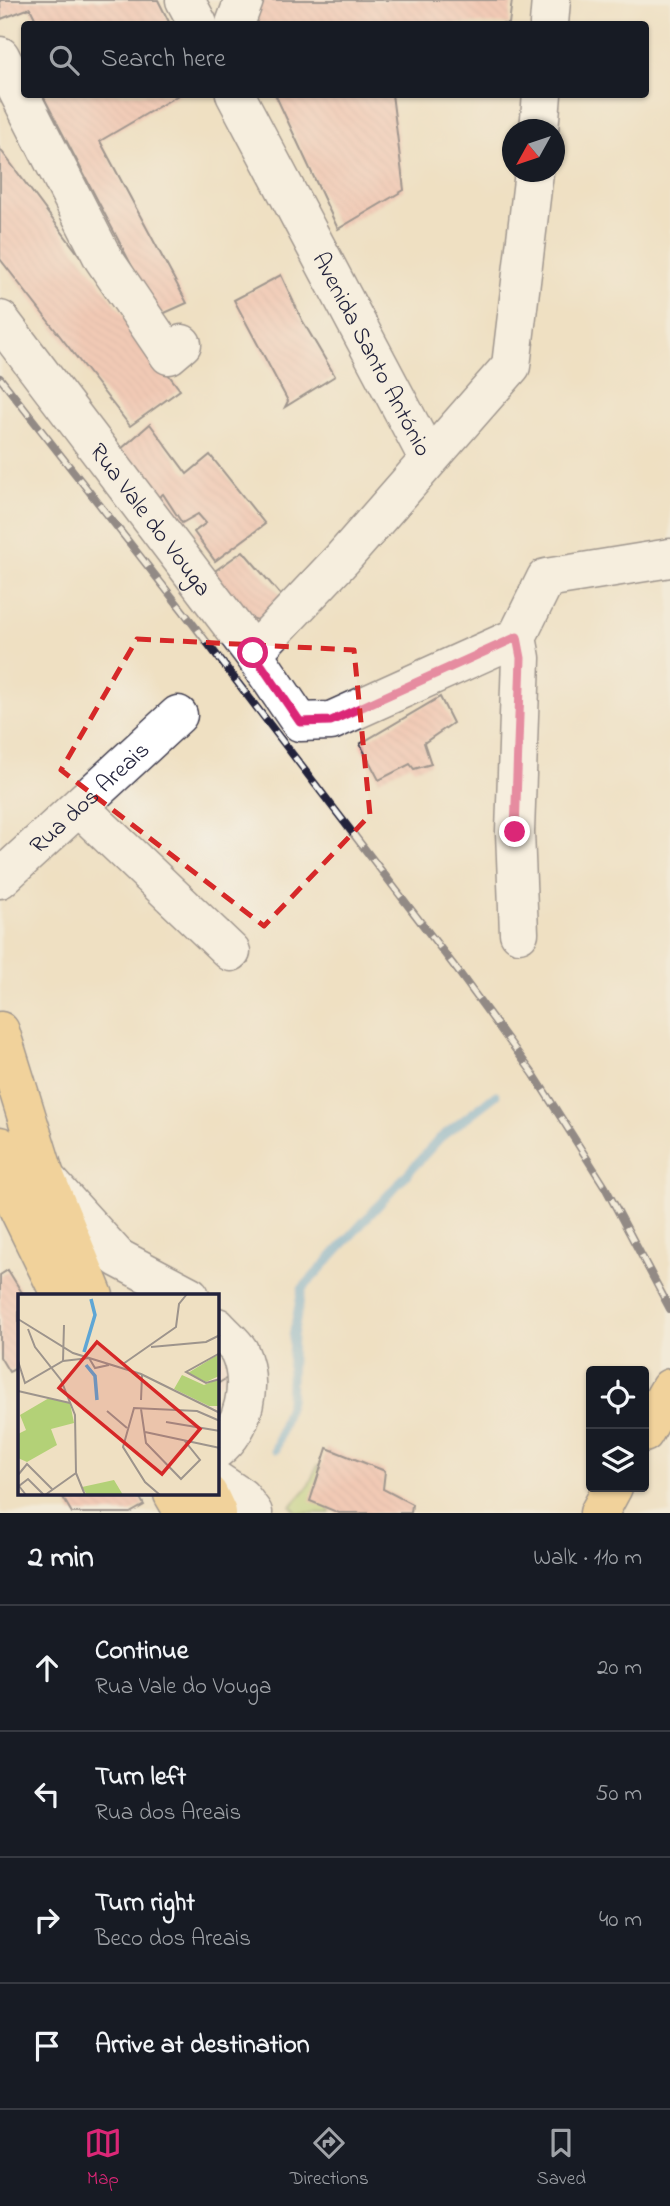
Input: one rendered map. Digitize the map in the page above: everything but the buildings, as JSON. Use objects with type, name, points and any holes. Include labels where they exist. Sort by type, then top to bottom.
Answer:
[{"type":"main road","points":[[0,1031],[82,1294]]},
{"type":"main road","points":[[0,1143],[8,1197],[82,1294]]},
{"type":"main road","points":[[646,1429],[670,1388]]},
{"type":"main road","points":[[599,1513],[610,1492]]},
{"type":"main road","points":[[174,1496],[184,1513]]},
{"type":"main road","points":[[209,1496],[217,1513]]},
{"type":"street","points":[[185,0],[196,21]]},
{"type":"street","points":[[236,21],[244,0]]},
{"type":"street","points":[[549,21],[551,0]]},
{"type":"street","points":[[0,56],[21,97]]},
{"type":"street","points":[[21,98],[103,258],[169,355],[182,344]]},
{"type":"street","name":"Avenida Santo António","points":[[237,98],[428,458],[342,559],[253,653]]},
{"type":"street","points":[[540,119],[542,98]]},
{"type":"street","points":[[428,458],[511,366],[533,182]]},
{"type":"street","name":"Rua Vale do Vouga","points":[[0,320],[253,653],[300,722],[331,721],[517,637]]},
{"type":"street","points":[[519,933],[515,832],[521,658],[517,637],[546,578],[670,558]]},
{"type":"street","name":"Rua dos Areais","points":[[0,879],[178,715]]},
{"type":"street","points":[[79,807],[231,952]]},
{"type":"street","points":[[21,1094],[15,1125],[0,1143],[37,1192],[82,1294]]},
{"type":"street","points":[[46,1179],[118,1258],[186,1294]]},
{"type":"street","points":[[219,1329],[239,1351],[247,1393],[232,1438],[219,1448]]},
{"type":"street","points":[[219,1482],[241,1497],[253,1513]]},
{"type":"highlighted area","points":[[137,639],[354,650],[370,815],[264,926],[61,770]]},
{"type":"green space","points":[[317,1466],[330,1513],[297,1513],[291,1506],[308,1487]]},
{"type":"waterway","points":[[275,1450],[290,1401],[293,1336],[302,1289],[440,1138],[496,1095]]},
{"type":"railway","points":[[0,378],[183,611],[458,971],[534,1075],[605,1187],[670,1309]]},
{"type":"route","points":[[253,653],[300,722],[331,721],[517,637],[521,658],[515,832]]}]
